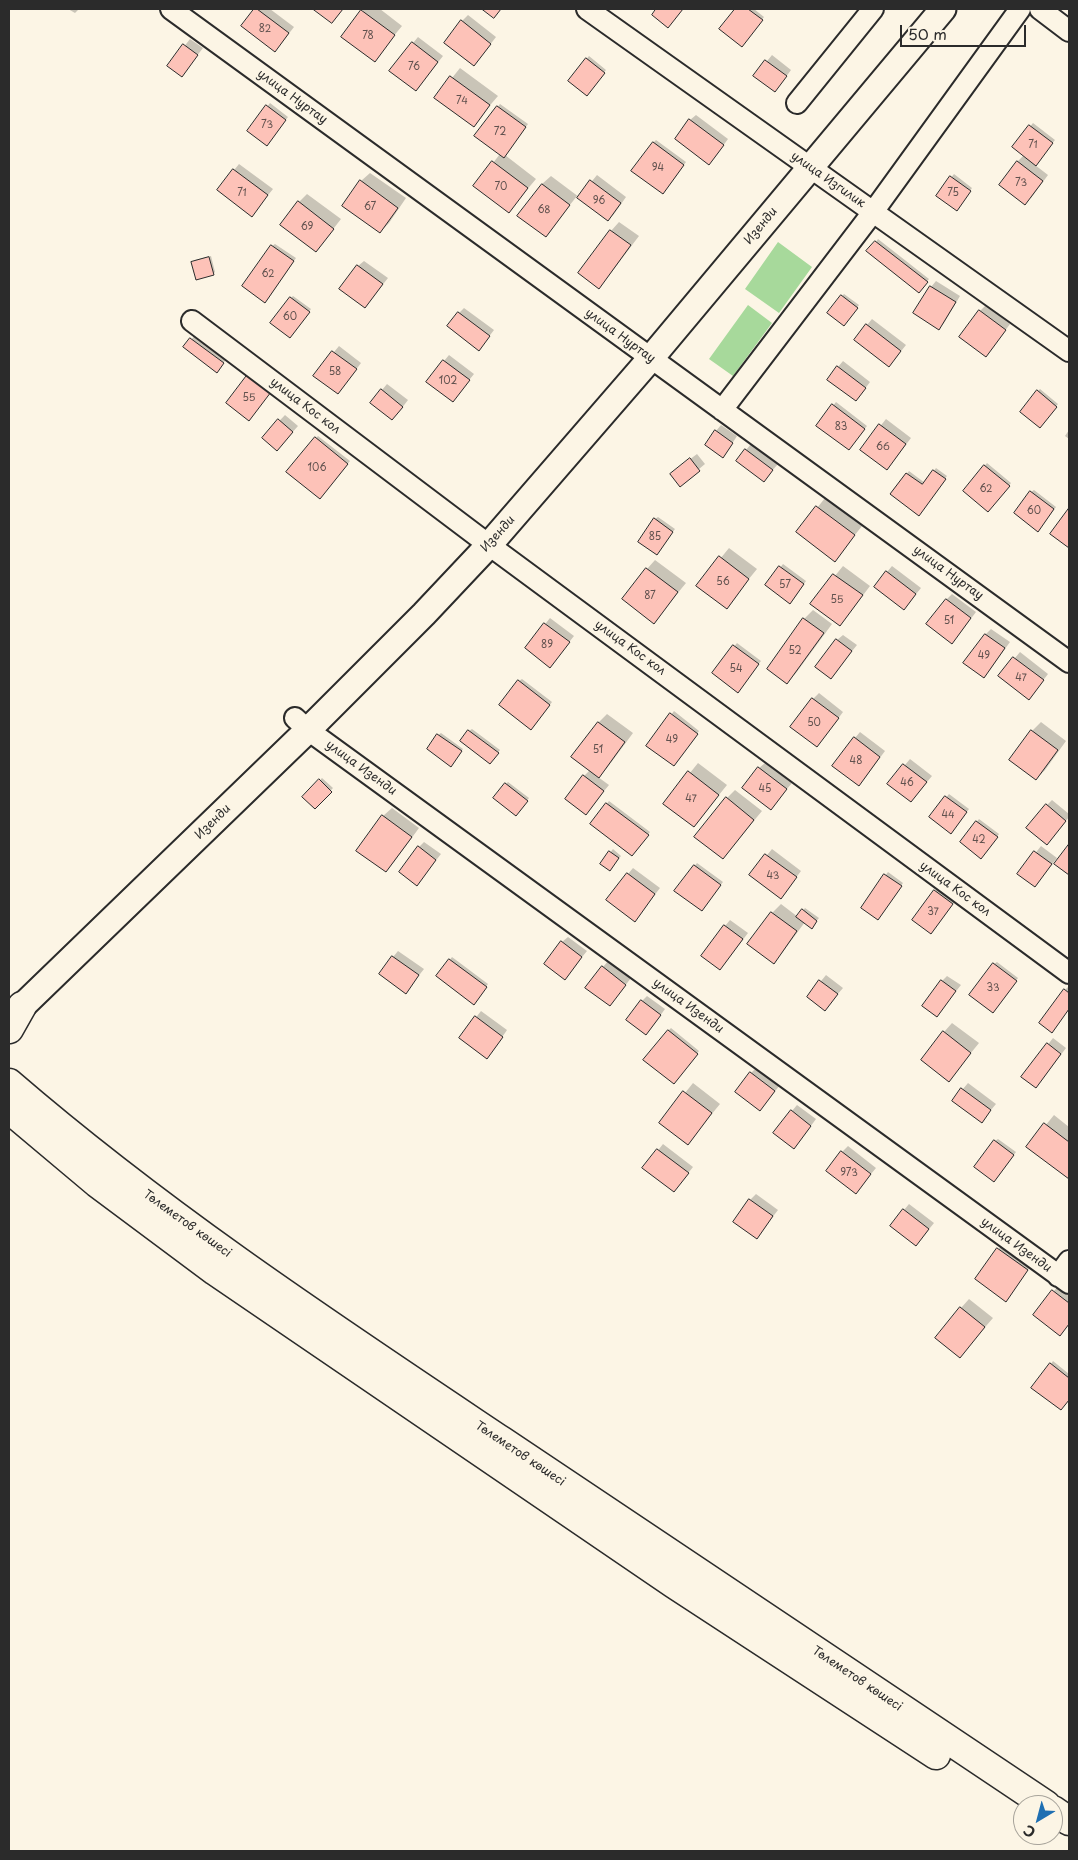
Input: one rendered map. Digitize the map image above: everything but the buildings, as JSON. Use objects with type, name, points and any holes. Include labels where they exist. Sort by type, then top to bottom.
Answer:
[{"type":"main road","points":[[9,1075],[22,1107]]},
{"type":"main road","name":"Төлеметов көшесі","points":[[9,1083],[22,1107],[97,1182],[215,1271],[674,1584],[1013,1804]]},
{"type":"main road","name":"Төлеметов көшесі","points":[[22,1107],[109,1166],[228,1254],[369,1352],[1031,1795]]},
{"type":"street","name":"улица Нуртау","points":[[171,9],[1069,662]]},
{"type":"street","name":"улица Изгилик","points":[[587,9],[1069,350]]},
{"type":"street","points":[[798,103],[873,9]]},
{"type":"street","name":"Изенди","points":[[12,1005],[301,724],[424,614],[483,540],[644,354],[804,163],[924,9]]},
{"type":"street","name":"Изенди","points":[[804,163],[943,9]]},
{"type":"street","points":[[722,410],[873,212],[1020,9]]},
{"type":"street","points":[[1040,9],[1069,31]]},
{"type":"street","name":"улица Кос кол","points":[[192,321],[483,540],[1069,973]]},
{"type":"street","name":"улица Изенди","points":[[301,724],[1066,1273]]},
{"type":"green space","points":[[778,242],[812,267],[779,313],[745,289]]},
{"type":"green space","points":[[748,305],[772,323],[733,376],[709,359]]}]
